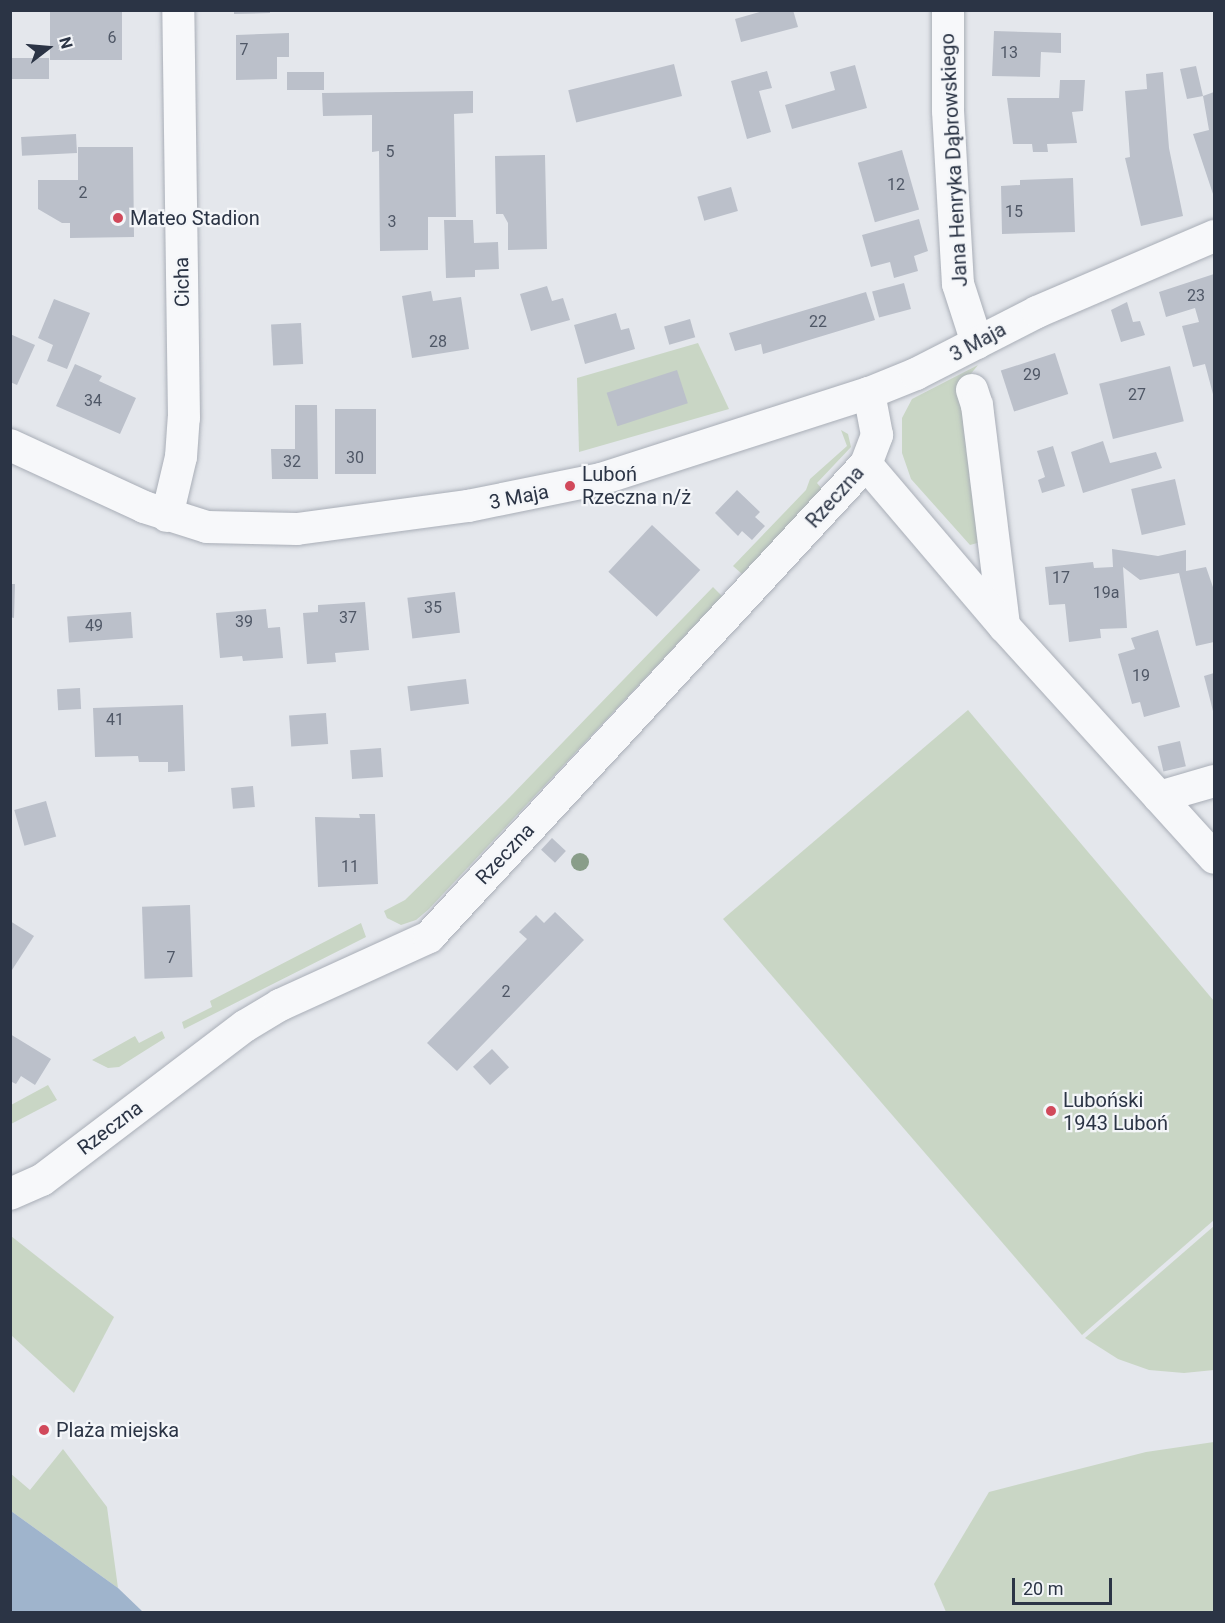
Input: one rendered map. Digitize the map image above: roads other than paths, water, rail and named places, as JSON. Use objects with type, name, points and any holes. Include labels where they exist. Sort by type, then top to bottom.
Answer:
[{"type":"street","name":"Cicha","points":[[167,516],[181,457],[184,418],[178,10]]},
{"type":"street","name":"Jana Henryka Dąbrowskiego","points":[[948,10],[948,111],[958,284],[977,343]]},
{"type":"street","name":"3 Maja","points":[[10,445],[167,516],[207,527],[266,530],[357,523],[468,506],[631,470],[868,393],[916,374],[1030,315],[1215,236]]},
{"type":"street","points":[[972,390],[977,405],[1004,626]]},
{"type":"street","name":"Rzeczna","points":[[10,1194],[42,1180],[245,1026],[280,1005],[429,937],[866,464],[877,435],[868,393]]},
{"type":"street","points":[[866,464],[1004,626],[1172,794],[1215,858]]},
{"type":"street","points":[[1172,794],[1215,781]]},
{"type":"water","points":[[11,1511],[118,1588],[143,1612],[11,1612]]},
{"type":"place","name":"Mateo Stadion","points":[[118,218]]},
{"type":"place","name":"Luboń Rzeczna n/ż","points":[[570,486]]},
{"type":"place","name":"Luboński 1943 Luboń","points":[[1051,1111]]},
{"type":"place","name":"Plaża miejska","points":[[44,1430]]}]
